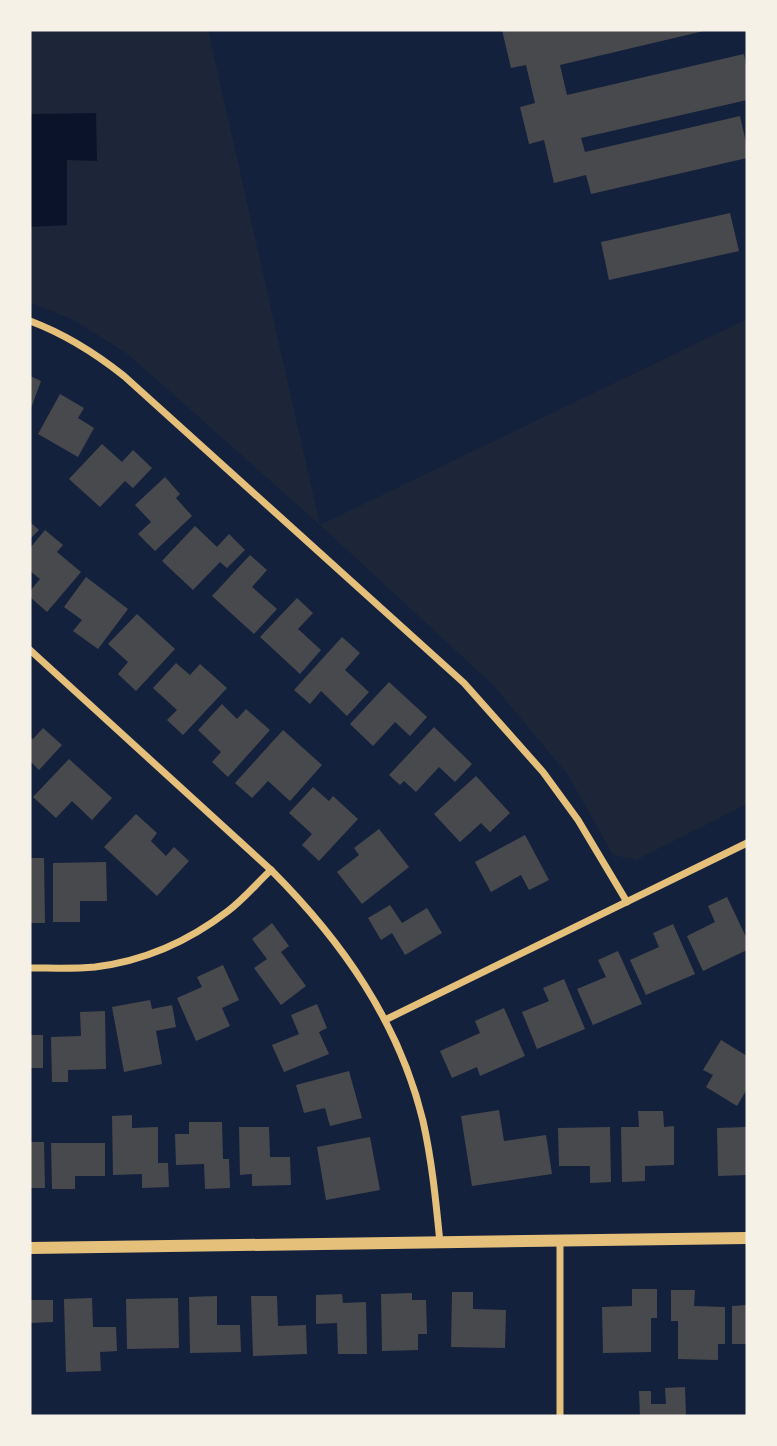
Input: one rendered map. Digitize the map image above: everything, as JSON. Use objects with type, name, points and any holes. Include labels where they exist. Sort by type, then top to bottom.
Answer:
[{"type":"street","points":[[30,321],[55,330],[93,352],[124,376],[464,683],[543,772],[578,820],[627,902]]},
{"type":"street","points":[[30,650],[271,870],[308,908],[348,957],[385,1020],[405,1067],[422,1119],[433,1170],[440,1242]]},
{"type":"street","points":[[385,1020],[747,843]]},
{"type":"street","points":[[30,968],[94,967],[134,960],[167,948],[198,932],[230,910],[271,870]]},
{"type":"street","points":[[30,1248],[747,1238]]},
{"type":"street","points":[[560,1241],[560,1416]]},
{"type":"shaded area","points":[[30,30],[208,30],[320,525],[129,355],[74,320],[30,302]]},
{"type":"shaded area","points":[[96,113],[97,161],[67,160],[67,225],[30,227],[30,114]]},
{"type":"shaded area","points":[[747,319],[747,804],[636,860],[613,855],[568,775],[493,685],[320,525]]},
{"type":"building","points":[[502,30],[708,30],[560,65],[567,95],[744,54],[747,100],[581,138],[585,152],[740,116],[747,158],[591,194],[586,175],[554,183],[544,140],[529,144],[520,107],[535,103],[526,65],[511,68]]},
{"type":"building","points":[[730,213],[739,251],[609,280],[601,242]]},
{"type":"building","points":[[30,376],[41,381],[30,411]]},
{"type":"building","points":[[60,394],[84,408],[78,418],[94,428],[78,457],[38,434]]},
{"type":"building","points":[[102,444],[122,462],[133,450],[152,468],[133,488],[125,481],[100,507],[69,479]]},
{"type":"building","points":[[165,477],[180,494],[176,498],[192,516],[155,551],[138,534],[151,522],[135,505]]},
{"type":"building","points":[[30,522],[39,530],[30,539]]},
{"type":"building","points":[[195,526],[217,547],[229,534],[245,550],[227,568],[220,562],[193,590],[162,561]]},
{"type":"building","points":[[45,530],[63,545],[57,552],[81,572],[47,612],[30,597],[30,591],[40,579],[30,571],[30,548]]},
{"type":"building","points":[[250,555],[267,570],[252,587],[277,609],[254,634],[212,596]]},
{"type":"building","points":[[86,577],[128,609],[98,649],[73,631],[82,620],[64,607]]},
{"type":"building","points":[[297,598],[313,613],[298,629],[321,650],[300,674],[260,637]]},
{"type":"building","points":[[137,614],[175,649],[136,691],[118,674],[128,662],[108,644]]},
{"type":"building","points":[[342,637],[360,653],[345,670],[369,692],[347,716],[321,691],[310,704],[294,690]]},
{"type":"building","points":[[176,663],[190,675],[200,664],[227,688],[183,735],[167,720],[177,710],[153,688]]},
{"type":"building","points":[[389,682],[427,717],[410,736],[395,722],[373,746],[350,724]]},
{"type":"building","points":[[222,704],[237,719],[246,709],[270,730],[228,777],[212,762],[221,752],[198,730]]},
{"type":"building","points":[[434,727],[472,764],[455,782],[439,767],[416,792],[404,781],[400,785],[389,775]]},
{"type":"building","points":[[43,728],[62,745],[39,770],[30,761],[30,737],[33,739]]},
{"type":"building","points":[[283,730],[322,765],[290,801],[268,781],[252,798],[235,783]]},
{"type":"building","points":[[69,759],[112,798],[92,820],[72,801],[56,818],[33,797]]},
{"type":"building","points":[[476,776],[510,813],[490,832],[481,823],[460,842],[434,814]]},
{"type":"building","points":[[313,787],[329,801],[333,796],[358,819],[319,861],[302,845],[312,834],[289,813]]},
{"type":"building","points":[[136,814],[157,833],[151,841],[166,856],[174,847],[189,861],[157,896],[104,847]]},
{"type":"building","points":[[379,829],[409,867],[362,904],[337,872],[359,855],[354,848]]},
{"type":"building","points":[[525,835],[549,880],[529,890],[521,875],[491,892],[475,862]]},
{"type":"building","points":[[30,858],[44,858],[45,923],[30,923]]},
{"type":"building","points":[[106,862],[107,901],[80,901],[80,922],[53,922],[53,863]]},
{"type":"building","points":[[727,897],[747,939],[747,950],[703,971],[687,936],[715,922],[708,906]]},
{"type":"building","points":[[390,905],[402,923],[427,908],[442,933],[405,955],[392,933],[381,940],[368,918]]},
{"type":"building","points":[[272,923],[289,946],[281,952],[306,986],[281,1005],[254,968],[267,959],[252,939]]},
{"type":"building","points":[[673,924],[695,974],[646,995],[630,960],[659,947],[653,933]]},
{"type":"building","points":[[618,951],[642,1004],[593,1025],[577,989],[606,977],[598,960]]},
{"type":"building","points":[[223,965],[239,1000],[222,1008],[230,1026],[196,1041],[177,998],[202,987],[197,977]]},
{"type":"building","points":[[564,979],[585,1029],[537,1049],[522,1012],[549,1001],[543,988]]},
{"type":"building","points":[[150,1000],[152,1009],[172,1005],[176,1027],[156,1031],[162,1064],[124,1072],[112,1007]]},
{"type":"building","points":[[317,1004],[327,1028],[319,1032],[329,1054],[284,1072],[272,1045],[299,1034],[291,1015]]},
{"type":"building","points":[[504,1008],[525,1056],[480,1076],[477,1067],[452,1078],[440,1051],[480,1033],[475,1021]]},
{"type":"building","points":[[105,1011],[106,1069],[68,1070],[68,1082],[52,1082],[51,1037],[81,1036],[80,1012]]},
{"type":"building","points":[[30,1035],[43,1035],[43,1068],[30,1068]]},
{"type":"building","points":[[721,1040],[747,1056],[747,1089],[737,1106],[706,1087],[713,1075],[703,1070]]},
{"type":"building","points":[[349,1071],[362,1118],[330,1126],[325,1108],[304,1113],[296,1085]]},
{"type":"building","points":[[499,1110],[504,1141],[546,1135],[552,1174],[472,1186],[461,1116]]},
{"type":"building","points":[[638,1111],[663,1111],[664,1127],[674,1126],[674,1165],[645,1166],[645,1181],[622,1182],[621,1127],[639,1127]]},
{"type":"building","points":[[132,1115],[132,1128],[158,1127],[158,1163],[168,1163],[169,1187],[142,1188],[142,1174],[113,1175],[112,1116]]},
{"type":"building","points":[[189,1122],[222,1122],[223,1159],[229,1159],[230,1188],[205,1189],[204,1164],[176,1165],[175,1134],[189,1134]]},
{"type":"building","points":[[239,1127],[269,1127],[270,1157],[290,1157],[291,1185],[252,1186],[252,1174],[240,1175]]},
{"type":"building","points":[[610,1127],[611,1182],[590,1183],[590,1166],[559,1166],[558,1128]]},
{"type":"building","points":[[747,1127],[747,1175],[718,1176],[717,1128]]},
{"type":"building","points":[[370,1137],[380,1190],[326,1200],[317,1147]]},
{"type":"building","points":[[30,1142],[44,1142],[45,1188],[30,1188]]},
{"type":"building","points":[[51,1143],[105,1143],[105,1176],[75,1176],[75,1189],[52,1189]]},
{"type":"building","points":[[632,1289],[657,1289],[657,1318],[651,1318],[651,1352],[603,1353],[602,1307],[632,1306]]},
{"type":"building","points":[[671,1290],[695,1290],[694,1306],[725,1307],[725,1344],[718,1344],[718,1360],[678,1359],[678,1321],[671,1321]]},
{"type":"building","points":[[452,1292],[473,1292],[473,1309],[506,1310],[505,1348],[451,1347]]},
{"type":"building","points":[[412,1293],[412,1300],[426,1300],[427,1334],[418,1334],[418,1350],[382,1351],[381,1294]]},
{"type":"building","points":[[342,1294],[343,1303],[366,1302],[367,1354],[338,1354],[337,1323],[316,1324],[316,1295]]},
{"type":"building","points":[[217,1296],[217,1325],[240,1325],[241,1352],[190,1353],[189,1297]]},
{"type":"building","points":[[251,1296],[277,1296],[278,1326],[306,1325],[307,1354],[253,1356]]},
{"type":"building","points":[[92,1298],[93,1327],[116,1327],[117,1351],[100,1352],[101,1371],[66,1372],[64,1299]]},
{"type":"building","points":[[178,1298],[179,1348],[127,1349],[126,1299]]},
{"type":"building","points":[[30,1300],[53,1300],[53,1322],[30,1323]]},
{"type":"building","points":[[747,1305],[747,1344],[732,1344],[732,1306]]},
{"type":"building","points":[[685,1387],[686,1416],[640,1416],[639,1391],[651,1391],[651,1404],[666,1404],[665,1388]]}]
